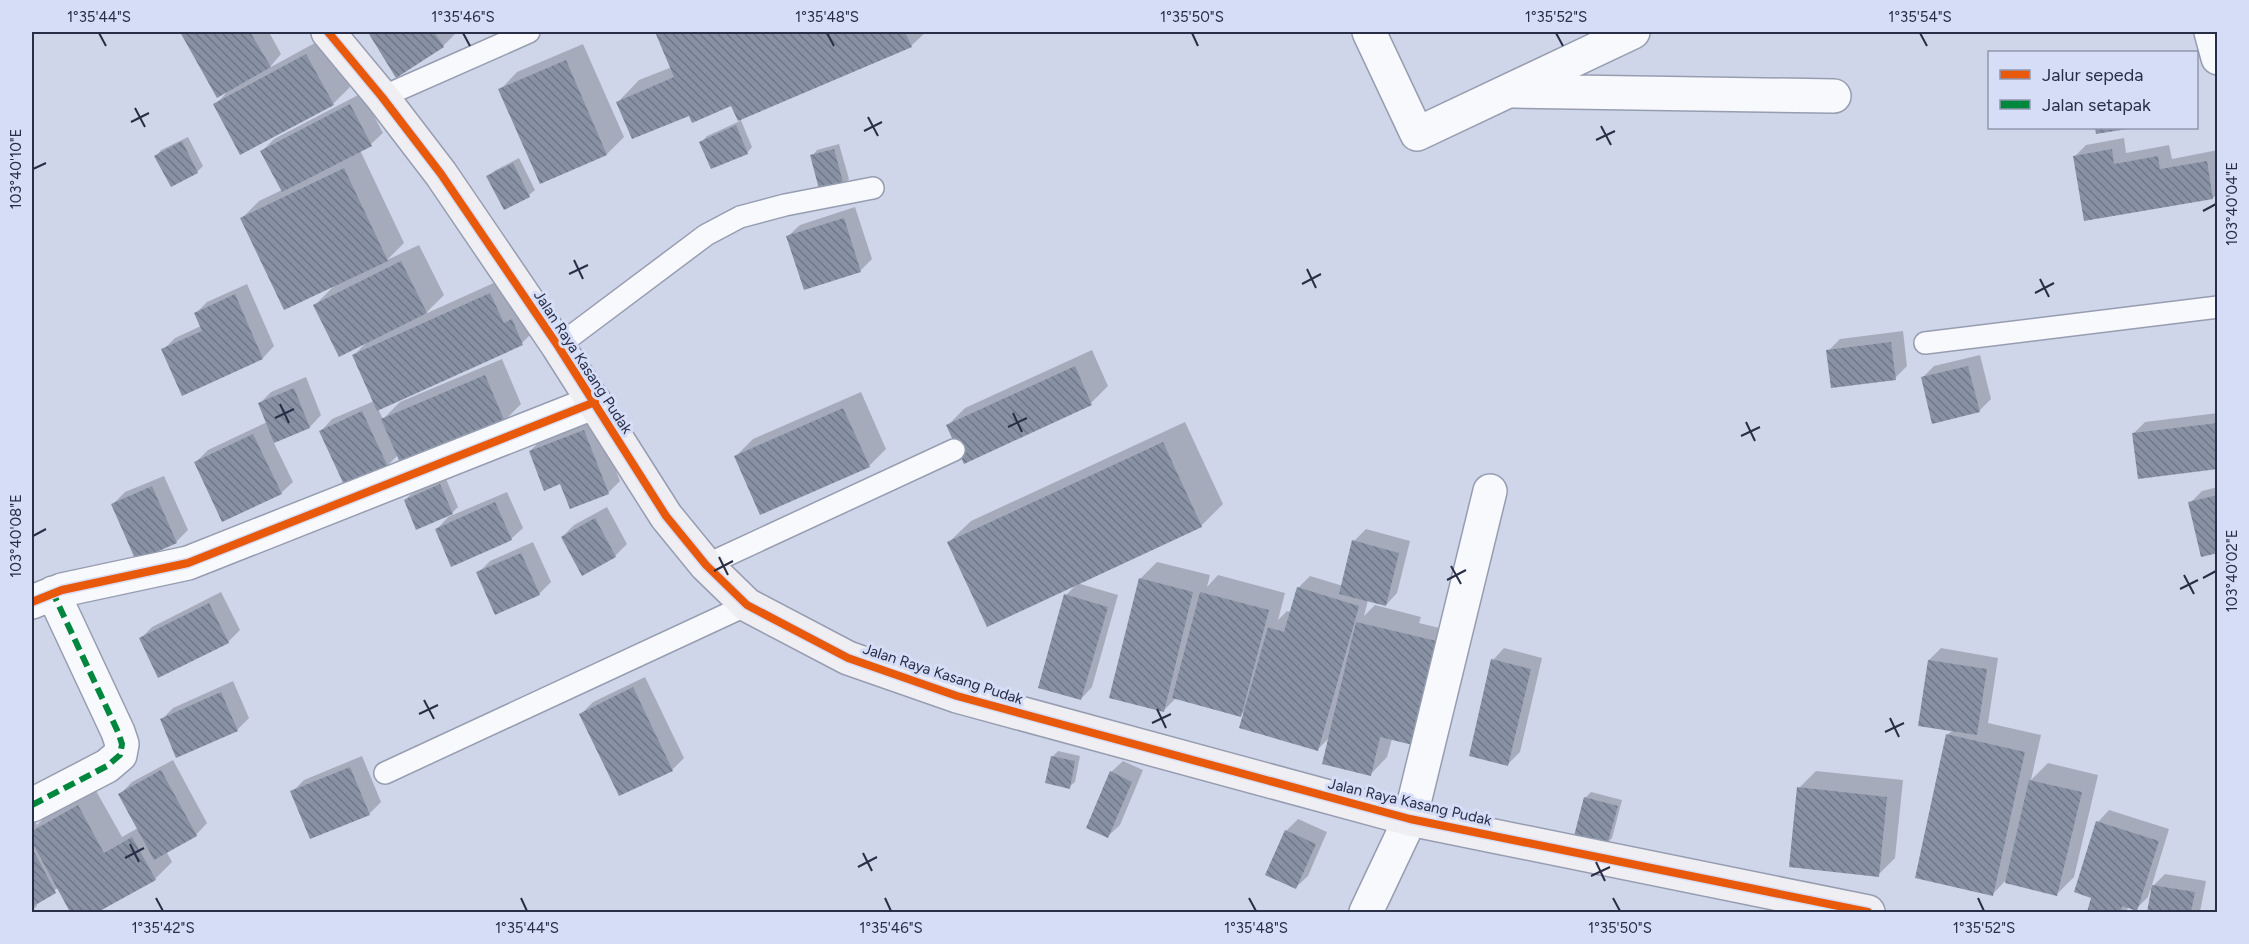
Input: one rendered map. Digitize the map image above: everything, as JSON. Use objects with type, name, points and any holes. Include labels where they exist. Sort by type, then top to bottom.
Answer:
[{"type":"street","name":"Jalan Raya Kasang Pudak","points":[[328,32],[382,96],[441,174],[595,402],[666,516],[705,565],[747,605],[848,658],[957,696],[1410,819],[1868,912]]},
{"type":"street","points":[[1369,32],[1417,134],[1633,32]]},
{"type":"street","points":[[2211,32],[2217,58]]},
{"type":"street","points":[[1506,91],[1834,96]]},
{"type":"street","points":[[32,805],[107,766],[120,756],[122,744],[118,732],[42,598],[188,564],[595,402]]},
{"type":"street","points":[[1366,912],[1410,819],[1490,491]]},
{"type":"lane","points":[[382,96],[529,32]]},
{"type":"lane","points":[[558,346],[706,235],[740,217],[785,205],[873,188]]},
{"type":"lane","points":[[1925,344],[2217,307]]},
{"type":"lane","points":[[705,565],[954,450]]},
{"type":"lane","points":[[385,773],[747,605]]},
{"type":"building","points":[[180,32],[250,32],[271,67],[217,98]]},
{"type":"building","points":[[373,32],[434,32],[444,47],[396,78],[369,34]]},
{"type":"building","points":[[655,32],[905,32],[912,47],[738,121],[731,106],[692,123],[689,116],[632,139],[616,102],[674,77]]},
{"type":"building","points":[[306,54],[334,105],[240,155],[213,104]]},
{"type":"building","points":[[566,60],[607,155],[540,184],[498,89]]},
{"type":"building","points":[[350,104],[372,146],[282,192],[260,151]]},
{"type":"building","points":[[736,125],[748,154],[711,169],[699,142]]},
{"type":"building","points":[[2095,129],[2127,129],[2096,134]]},
{"type":"building","points":[[182,141],[198,173],[171,187],[154,156]]},
{"type":"building","points":[[834,149],[844,186],[820,193],[810,155]]},
{"type":"building","points":[[2112,149],[2114,164],[2158,156],[2160,169],[2207,161],[2213,199],[2084,221],[2073,156]]},
{"type":"building","points":[[513,163],[530,197],[504,210],[486,176]]},
{"type":"building","points":[[344,168],[388,261],[284,310],[240,218]]},
{"type":"building","points":[[844,218],[861,272],[804,290],[786,236]]},
{"type":"building","points":[[401,261],[427,313],[339,357],[313,305]]},
{"type":"building","points":[[490,293],[504,323],[512,319],[523,345],[377,411],[352,355]]},
{"type":"building","points":[[235,294],[263,359],[182,396],[161,349],[202,331],[194,313]]},
{"type":"building","points":[[1891,342],[1896,380],[1831,388],[1826,350]]},
{"type":"building","points":[[1075,366],[1092,405],[964,464],[946,425]]},
{"type":"building","points":[[1968,366],[1980,412],[1932,424],[1921,377]]},
{"type":"building","points":[[485,375],[505,422],[401,465],[381,419]]},
{"type":"building","points":[[294,388],[310,428],[274,443],[258,403]]},
{"type":"building","points":[[843,408],[870,467],[760,515],[734,456]]},
{"type":"building","points":[[362,411],[388,467],[345,487],[319,431]]},
{"type":"building","points":[[2218,423],[2218,469],[2138,479],[2132,433]]},
{"type":"building","points":[[584,430],[609,494],[570,509],[560,484],[544,491],[529,451]]},
{"type":"building","points":[[253,434],[282,494],[222,522],[194,462]]},
{"type":"building","points":[[1163,442],[1202,527],[987,627],[947,542]]},
{"type":"building","points":[[440,484],[453,514],[416,530],[404,500]]},
{"type":"building","points":[[152,486],[177,543],[136,561],[111,504]]},
{"type":"building","points":[[2218,495],[2218,553],[2201,557],[2188,502]]},
{"type":"building","points":[[495,502],[512,540],[451,567],[435,529]]},
{"type":"building","points":[[595,518],[616,557],[582,576],[561,537]]},
{"type":"building","points":[[1352,540],[1399,553],[1386,606],[1339,594]]},
{"type":"building","points":[[521,553],[540,595],[495,615],[476,572]]},
{"type":"building","points":[[1139,578],[1193,592],[1164,712],[1109,698]]},
{"type":"building","points":[[1297,587],[1359,606],[1318,751],[1239,728],[1268,627],[1284,632]]},
{"type":"building","points":[[1200,592],[1269,610],[1241,717],[1172,698]]},
{"type":"building","points":[[1064,594],[1108,607],[1081,700],[1038,688]]},
{"type":"building","points":[[209,603],[229,643],[158,678],[139,638]]},
{"type":"building","points":[[1356,622],[1445,643],[1421,747],[1380,737],[1371,776],[1322,764]]},
{"type":"building","points":[[1491,659],[1531,669],[1508,766],[1469,756]]},
{"type":"building","points":[[1928,660],[1987,669],[1977,735],[1918,726]]},
{"type":"building","points":[[633,687],[673,771],[619,796],[579,714]]},
{"type":"building","points":[[221,692],[238,731],[176,758],[160,719]]},
{"type":"building","points":[[1946,734],[2025,752],[1993,896],[1915,878]]},
{"type":"building","points":[[1051,756],[1075,761],[1070,789],[1045,783]]},
{"type":"building","points":[[350,767],[370,815],[310,839],[290,791]]},
{"type":"building","points":[[161,770],[197,836],[154,860],[118,794]]},
{"type":"building","points":[[1110,771],[1132,782],[1108,838],[1086,828]]},
{"type":"building","points":[[2029,780],[2082,792],[2057,896],[2005,883]]},
{"type":"building","points":[[1797,787],[1887,797],[1879,877],[1789,867]]},
{"type":"building","points":[[1584,797],[1618,806],[1607,845],[1574,836]]},
{"type":"building","points":[[78,805],[104,853],[132,837],[156,880],[98,912],[70,912],[32,842],[32,831]]},
{"type":"building","points":[[2096,821],[2159,841],[2137,911],[2122,906],[2121,912],[2087,912],[2091,898],[2074,892]]},
{"type":"building","points":[[1285,830],[1316,844],[1296,889],[1265,875]]},
{"type":"building","points":[[32,848],[56,893],[32,907]]},
{"type":"building","points":[[2152,885],[2195,892],[2191,912],[2147,912]]},
{"type":"marked path","points":[[32,805],[107,766],[120,755],[122,744],[53,593]]},
{"type":"cycle path","points":[[328,32],[441,174],[558,346],[666,516],[706,565],[747,605],[848,658],[957,696],[1410,819],[1868,912]]},
{"type":"cycle path","points":[[32,602],[62,590],[188,563],[595,402]]}]
